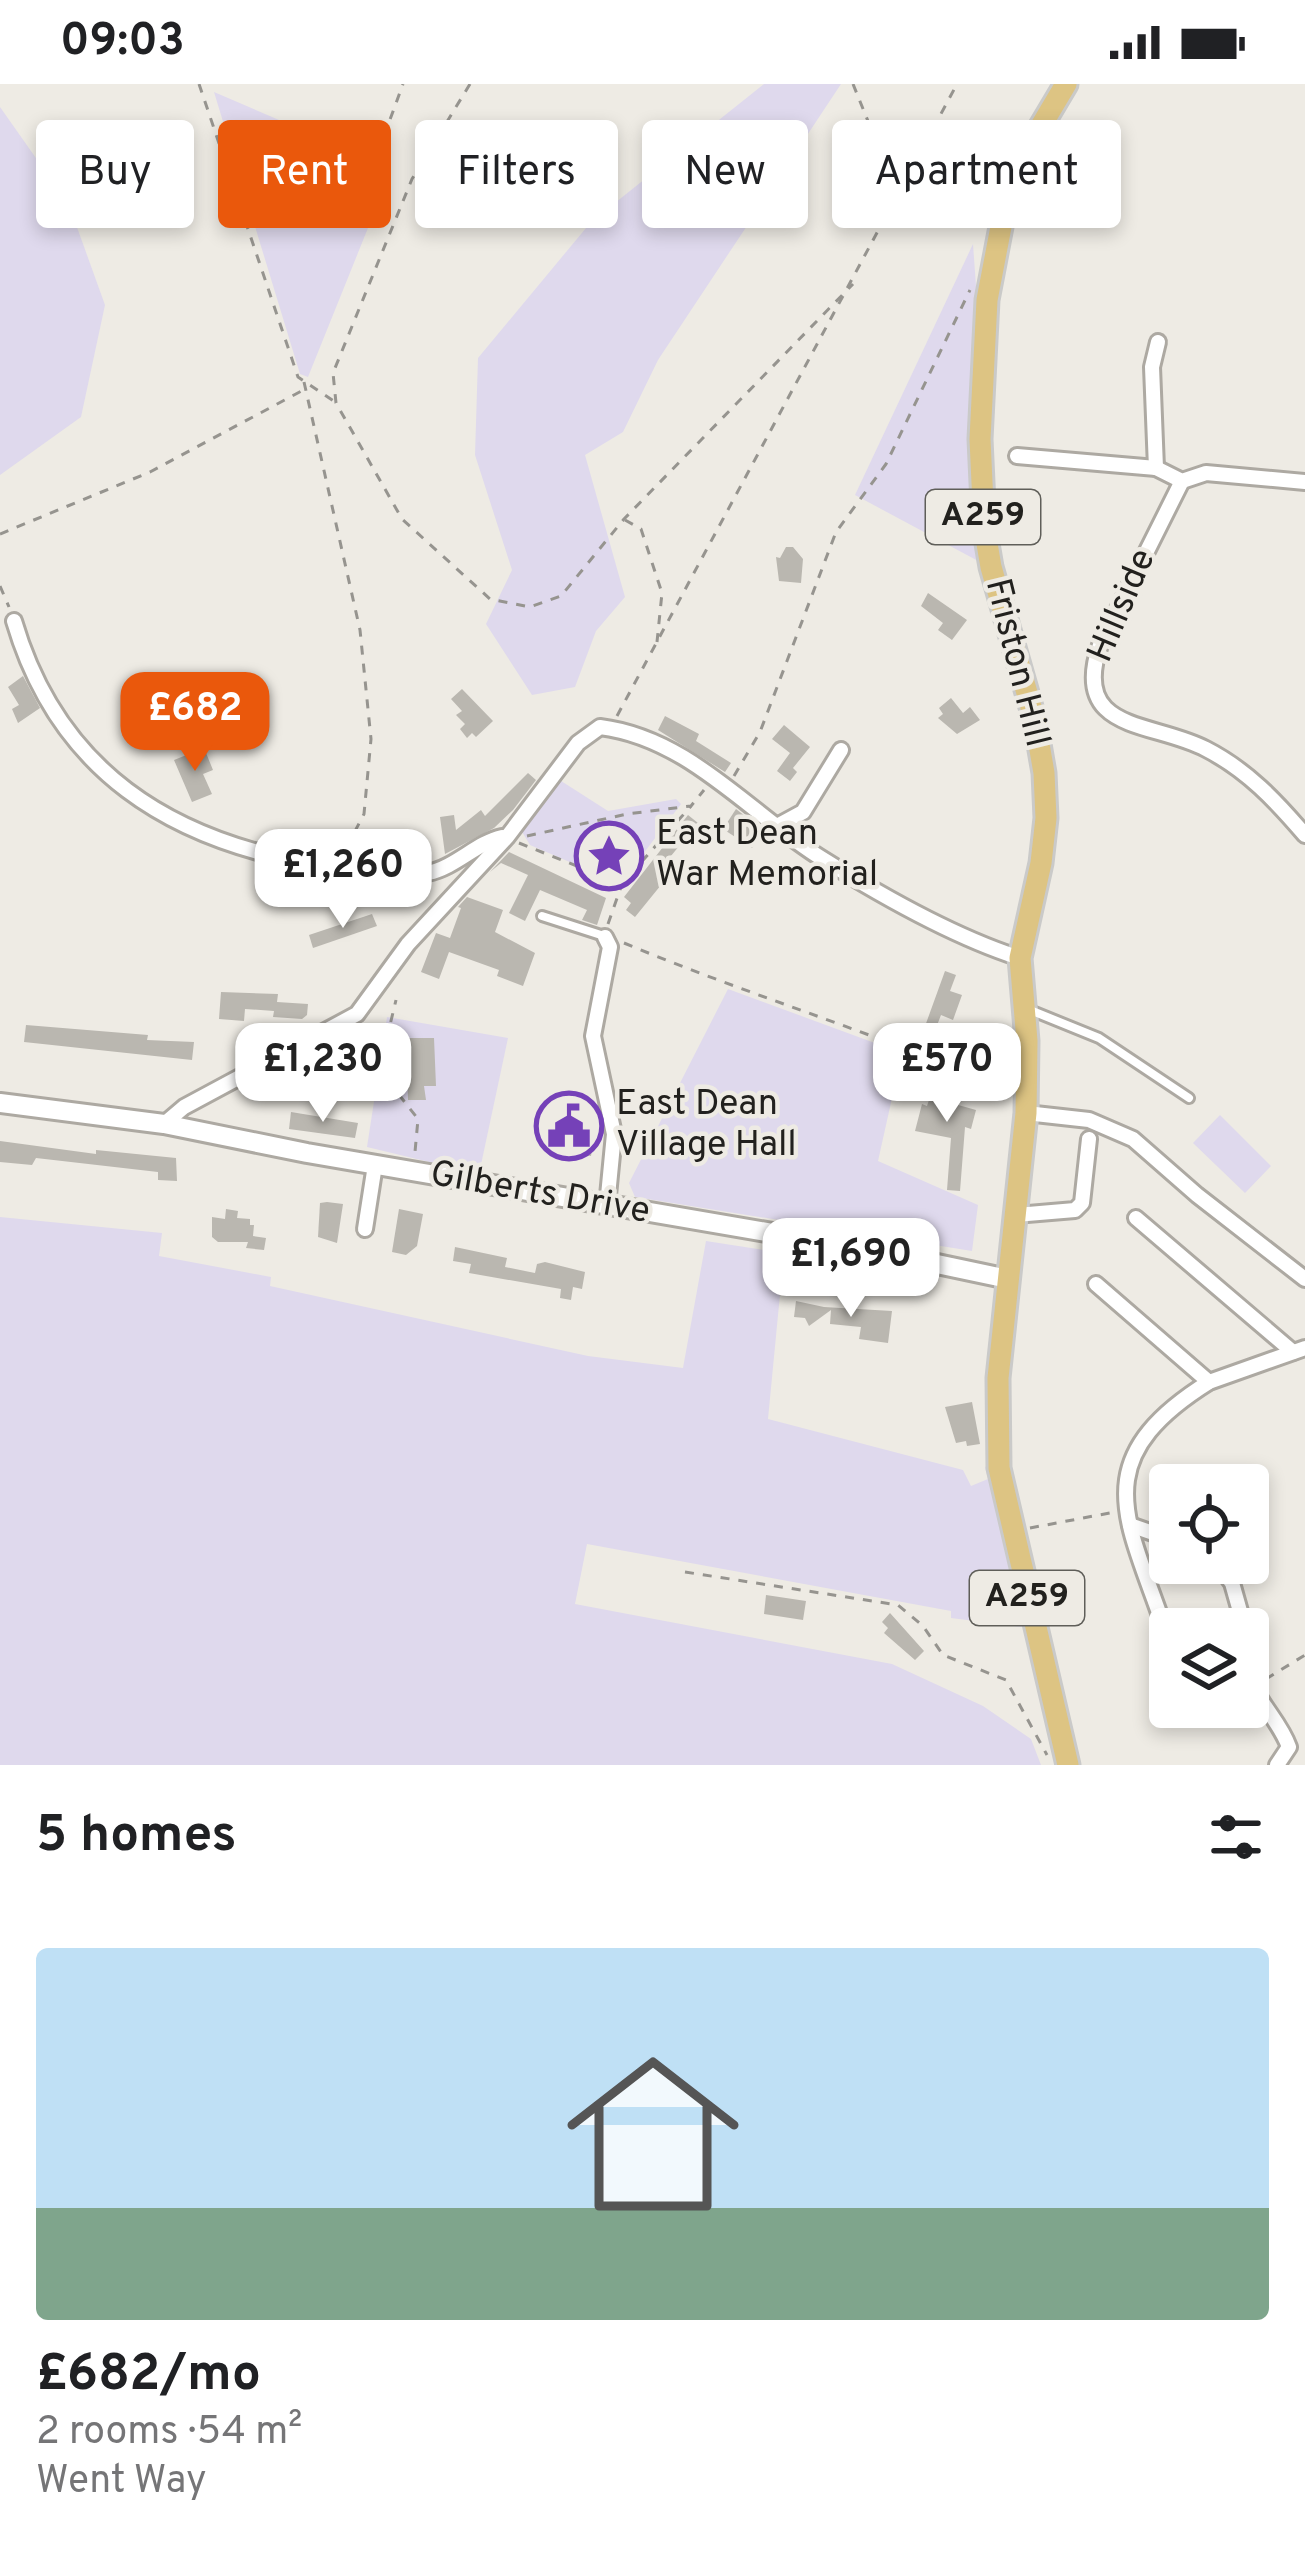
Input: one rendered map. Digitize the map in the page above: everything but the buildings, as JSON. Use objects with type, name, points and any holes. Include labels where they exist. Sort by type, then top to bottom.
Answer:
[{"type":"main road","name":"Friston Hill","points":[[1026,1104],[1020,958],[1041,862],[1044,773],[984,526],[980,440],[992,261],[1028,148],[1066,84]]},
{"type":"main road","name":"A259","points":[[1026,1104],[996,1429],[1011,1532],[1068,1765]]},
{"type":"street","points":[[1156,468],[1152,367],[1158,342]]},
{"type":"street","points":[[1017,456],[1156,468],[1182,481],[1206,473],[1305,482]]},
{"type":"street","name":"Hillside","points":[[1182,481],[1100,645],[1093,666],[1096,697],[1119,720],[1202,747],[1230,763],[1254,780],[1305,835]]},
{"type":"street","points":[[14,621],[30,664],[68,734],[105,775],[194,832],[279,859],[374,874],[428,873],[496,838],[507,837]]},
{"type":"street","points":[[164,1124],[184,1107],[357,1014],[408,944],[507,837],[591,731],[610,728],[684,757],[819,857],[975,941],[1020,958]]},
{"type":"street","points":[[778,825],[803,812],[842,750]]},
{"type":"street","points":[[605,937],[610,946],[593,1036],[614,1134],[607,1206]]},
{"type":"street","name":"Gilberts Drive","points":[[0,1103],[164,1124],[375,1166],[871,1250],[1008,1279]]},
{"type":"street","points":[[1026,1104],[1089,1120],[1133,1139],[1305,1280]]},
{"type":"street","points":[[1015,1215],[1075,1210],[1082,1203],[1089,1139]]},
{"type":"street","points":[[365,1228],[375,1166]]},
{"type":"street","points":[[1136,1217],[1299,1350]]},
{"type":"street","points":[[1096,1284],[1209,1382]]},
{"type":"street","points":[[1158,1608],[1129,1518],[1125,1481],[1141,1438],[1160,1415],[1209,1382],[1299,1350]]},
{"type":"street","points":[[1129,1518],[1149,1528]]},
{"type":"street","points":[[1269,1713],[1288,1747],[1276,1765]]},
{"type":"lane","points":[[542,916],[605,937]]},
{"type":"lane","points":[[1024,1008],[1099,1038],[1189,1098]]},
{"type":"path","points":[[199,84],[298,377],[307,388],[360,630],[371,739],[364,814],[335,868]]},
{"type":"path","points":[[390,120],[403,84]]},
{"type":"path","points":[[470,84],[412,179],[333,373],[336,403],[402,519],[490,598],[530,607],[561,596],[624,519],[853,284]]},
{"type":"path","points":[[853,84],[868,120]]},
{"type":"path","points":[[938,120],[957,84]]},
{"type":"path","points":[[610,728],[881,228]]},
{"type":"path","points":[[975,280],[886,464],[836,532],[760,732],[720,782],[691,806],[622,884],[605,937],[1026,1104]]},
{"type":"path","points":[[307,388],[336,403]]},
{"type":"path","points":[[0,534],[150,472],[307,388]]},
{"type":"path","points":[[624,519],[641,529],[662,593],[657,647]]},
{"type":"path","points":[[0,586],[14,621]]},
{"type":"path","points":[[507,837],[691,806]]},
{"type":"path","points":[[507,837],[622,884]]},
{"type":"path","points":[[396,1000],[384,1051],[397,1068],[400,1096],[418,1119],[413,1172]]},
{"type":"path","points":[[389,1058],[402,1052]]},
{"type":"path","points":[[1011,1532],[1129,1518]]},
{"type":"path","points":[[685,1572],[898,1606],[922,1625],[943,1655],[1006,1680],[1052,1765]]},
{"type":"path","points":[[1269,1677],[1305,1655]]},
{"type":"shaded area","points":[[764,84],[841,84],[808,134],[808,120],[719,120]]},
{"type":"shaded area","points":[[214,92],[279,120],[223,120]]},
{"type":"shaded area","points":[[0,107],[36,158],[36,228],[77,228],[105,305],[81,417],[0,475]]},
{"type":"shaded area","points":[[642,181],[642,228],[746,228],[658,360],[623,432],[585,455],[625,597],[596,631],[575,687],[532,695],[486,624],[512,570],[475,455],[478,358],[586,228],[618,228],[618,200]]},
{"type":"shaded area","points":[[255,228],[368,228],[308,377],[300,374]]},
{"type":"shaded area","points":[[973,244],[977,300],[980,562],[855,495]]},
{"type":"shaded area","points":[[558,779],[608,811],[676,799],[681,804],[627,875],[607,878],[530,845],[521,830]]},
{"type":"shaded area","points":[[728,989],[902,1053],[878,1161],[978,1205],[972,1251],[635,1197],[629,1183]]},
{"type":"shaded area","points":[[387,1017],[508,1038],[479,1174],[367,1147]]},
{"type":"shaded area","points":[[1220,1115],[1271,1166],[1245,1193],[1193,1143]]},
{"type":"shaded area","points":[[0,1217],[162,1233],[159,1256],[271,1277],[270,1286],[588,1356],[683,1368],[706,1241],[784,1253],[768,1419],[963,1470],[971,1486],[988,1479],[985,1467],[989,1466],[1030,1628],[951,1618],[951,1611],[587,1544],[575,1604],[892,1664],[983,1706],[1031,1739],[1041,1765],[0,1765]]},
{"type":"place","name":"East Dean War Memorial","points":[[609,856]]},
{"type":"place","name":"East Dean Village Hall","points":[[569,1126]]}]
